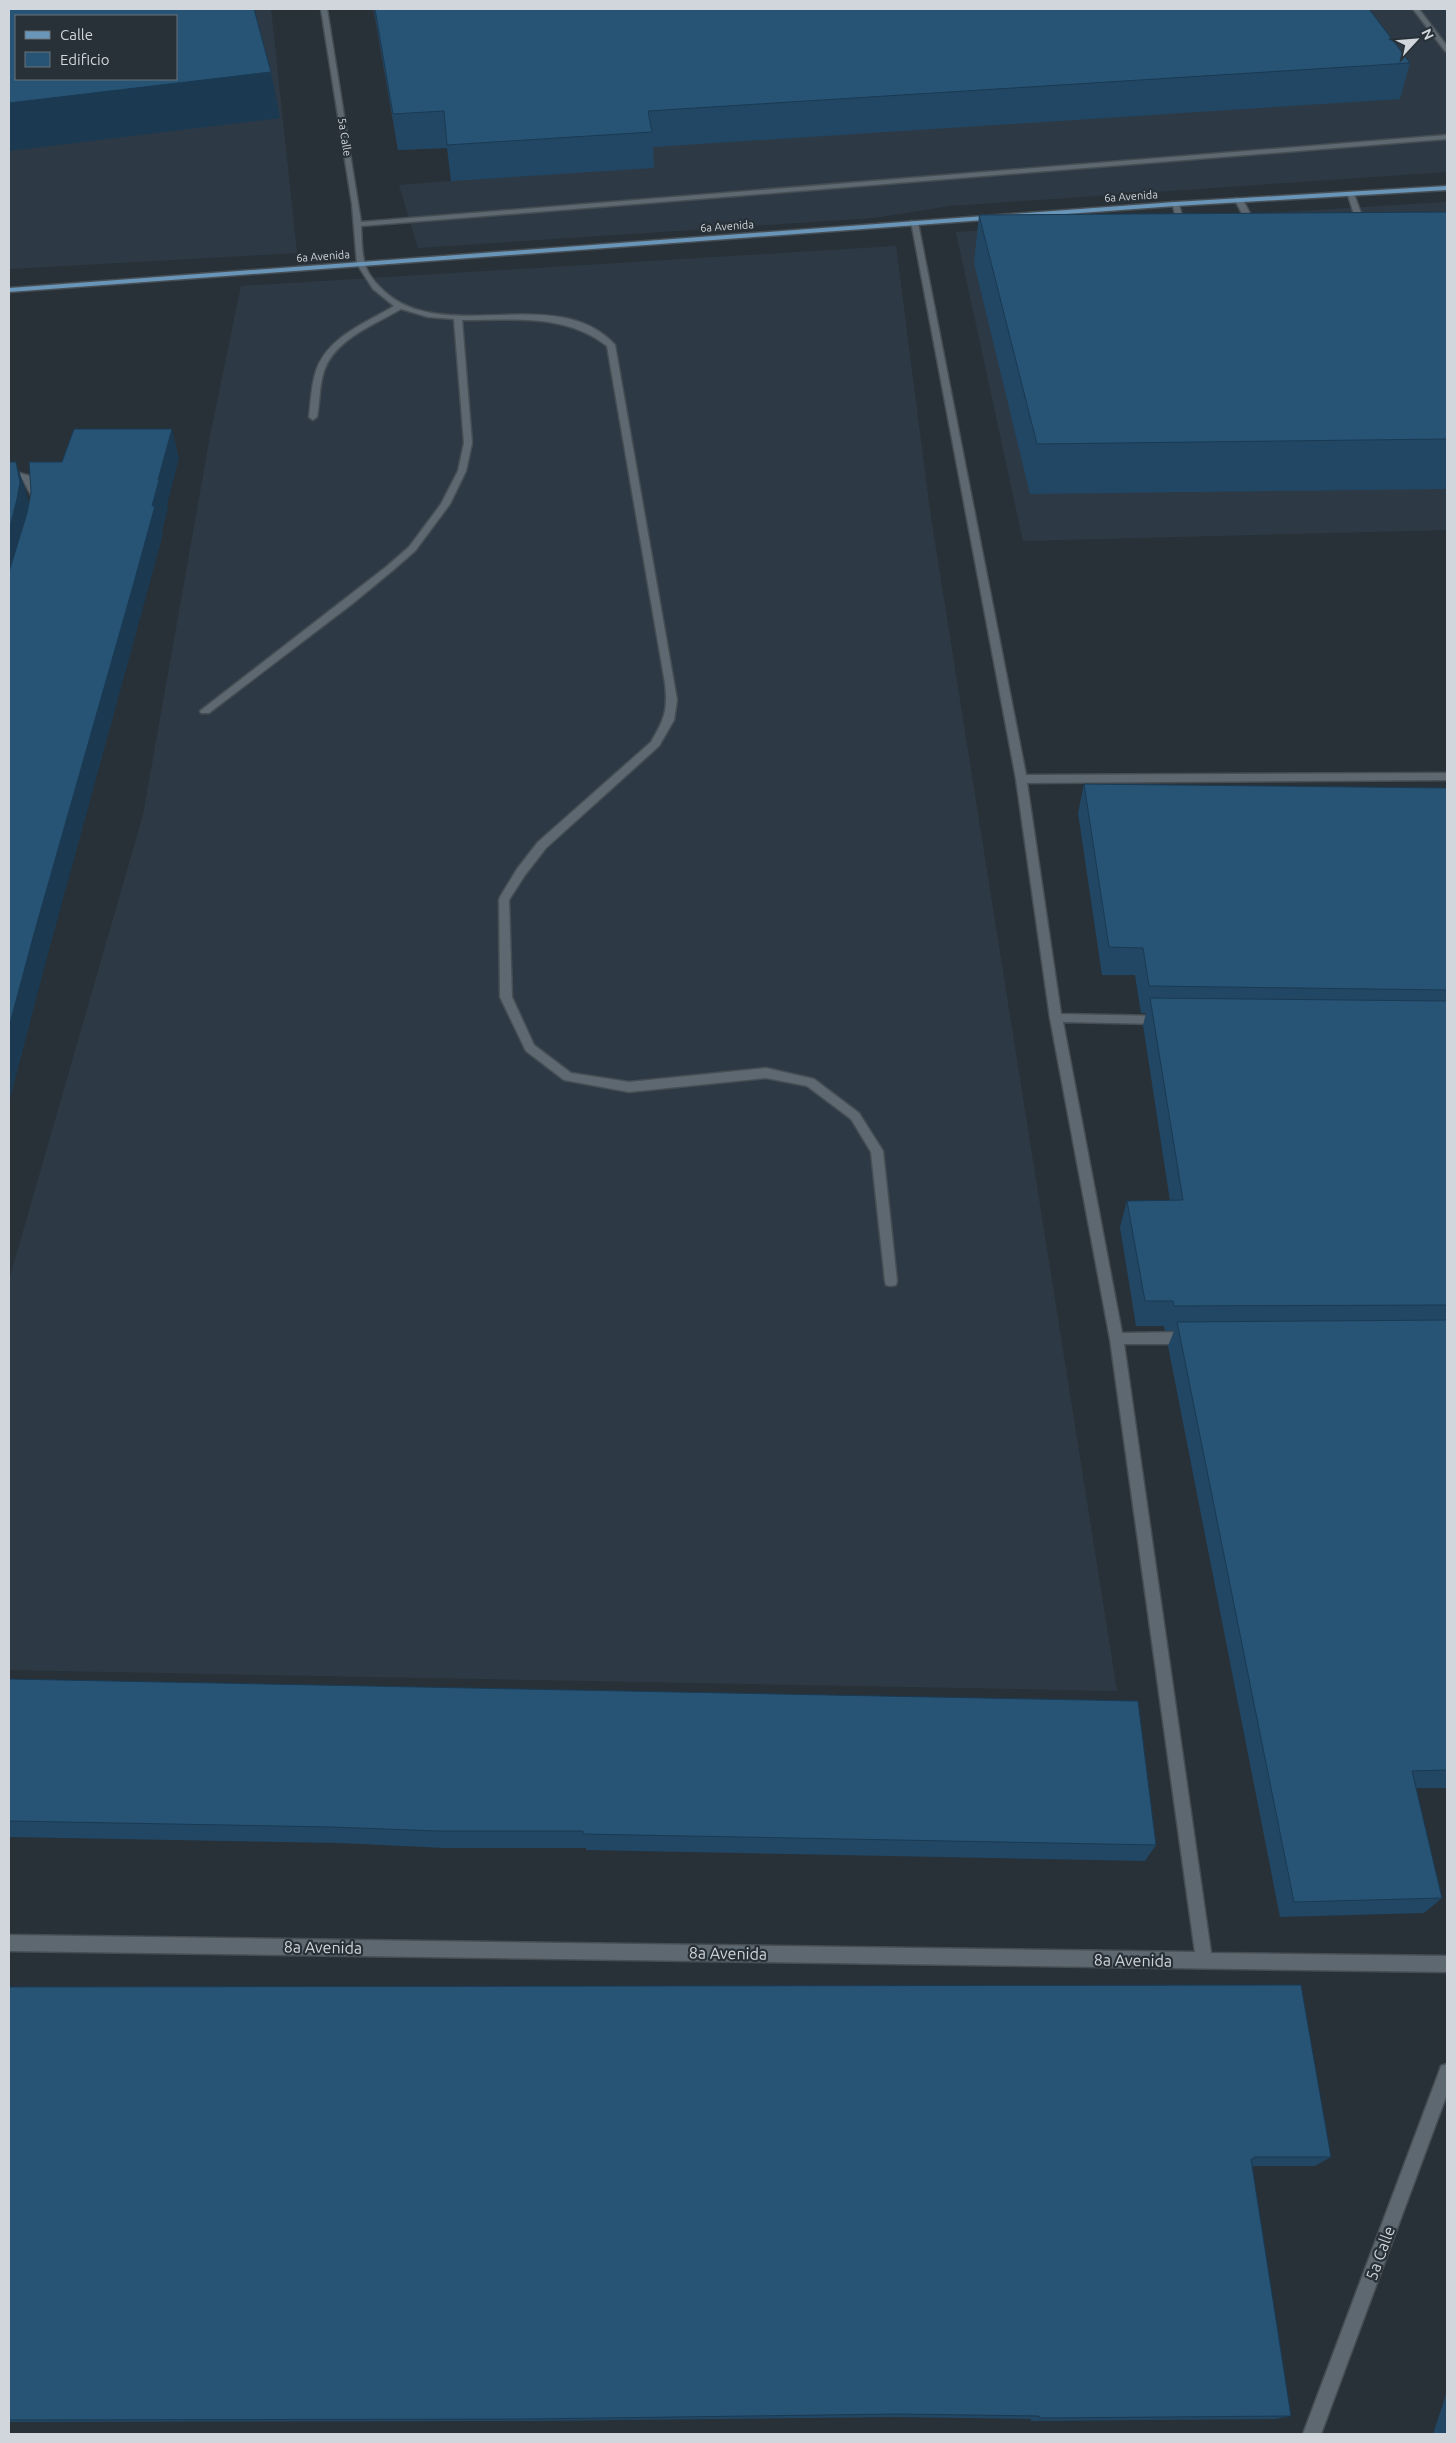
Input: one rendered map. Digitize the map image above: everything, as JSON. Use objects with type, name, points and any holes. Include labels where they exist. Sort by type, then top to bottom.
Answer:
[{"type":"main road","name":"6a Avenida","points":[[9,290],[914,223],[1017,219],[1175,204],[1447,188]]},
{"type":"street","name":"5a Calle","points":[[324,9],[359,224],[361,265]]},
{"type":"street","points":[[1416,9],[1447,50]]},
{"type":"street","points":[[359,224],[1447,137]]},
{"type":"street","points":[[1350,194],[1364,234]]},
{"type":"street","points":[[1240,200],[1258,238]]},
{"type":"street","points":[[1175,204],[1186,236]]},
{"type":"street","points":[[914,223],[1021,779],[1056,1018],[1117,1339],[1204,1961]]},
{"type":"street","points":[[361,265],[378,290],[400,306],[419,312],[458,317],[559,319],[582,325],[600,335],[611,345],[672,700],[669,720],[655,744],[542,845],[521,872],[504,900],[506,997],[530,1048],[568,1077],[629,1087],[766,1073],[810,1082],[855,1116],[877,1150],[891,1281]]},
{"type":"street","points":[[313,417],[321,371],[332,349],[400,306]]},
{"type":"street","points":[[205,711],[349,602],[401,559],[412,549],[445,504],[462,471],[468,443],[458,317]]},
{"type":"street","points":[[9,473],[24,476],[35,492],[36,503]]},
{"type":"street","points":[[1021,779],[1447,776]]},
{"type":"street","points":[[1056,1018],[1174,1020]]},
{"type":"street","points":[[1117,1339],[1197,1338]]},
{"type":"street","name":"8a Avenida","points":[[9,1943],[1447,1964]]},
{"type":"street","name":"5a Calle","points":[[1312,2434],[1447,2072]]},
{"type":"shaded area","points":[[9,9],[271,9],[297,253],[9,269]]},
{"type":"shaded area","points":[[373,9],[1447,9],[1447,172],[950,206],[873,218],[418,248],[399,185],[451,181],[449,148],[398,150]]},
{"type":"shaded area","points":[[1447,202],[1447,530],[1023,541],[956,232]]},
{"type":"shaded area","points":[[896,246],[930,511],[1117,1691],[9,1670],[9,1280],[143,815],[210,436],[241,286]]},
{"type":"building","points":[[9,9],[254,9],[271,72],[9,103]]},
{"type":"building","points":[[375,9],[1369,9],[1410,63],[648,111],[652,132],[447,145],[444,111],[393,114]]},
{"type":"building","points":[[1447,212],[1447,439],[1037,444],[979,215]]},
{"type":"building","points":[[74,429],[172,429],[152,506],[155,506],[9,1027],[9,572],[27,513],[31,492],[29,462],[62,462]]},
{"type":"building","points":[[9,462],[16,462],[20,482],[9,531]]},
{"type":"building","points":[[1084,784],[1447,788],[1447,990],[1149,986],[1143,948],[1109,947]]},
{"type":"building","points":[[1150,998],[1447,1001],[1447,1305],[1174,1306],[1173,1301],[1145,1301],[1127,1201],[1183,1200]]},
{"type":"building","points":[[1447,1320],[1447,1770],[1412,1771],[1442,1898],[1294,1902],[1177,1322]]},
{"type":"building","points":[[9,1679],[1138,1701],[1156,1845],[583,1834],[583,1831],[437,1831],[331,1827],[9,1821]]},
{"type":"building","points":[[1301,1985],[1331,2157],[1254,2157],[1255,2159],[1251,2159],[1291,2416],[1040,2418],[1039,2416],[899,2414],[528,2419],[9,2420],[9,1987]]}]
